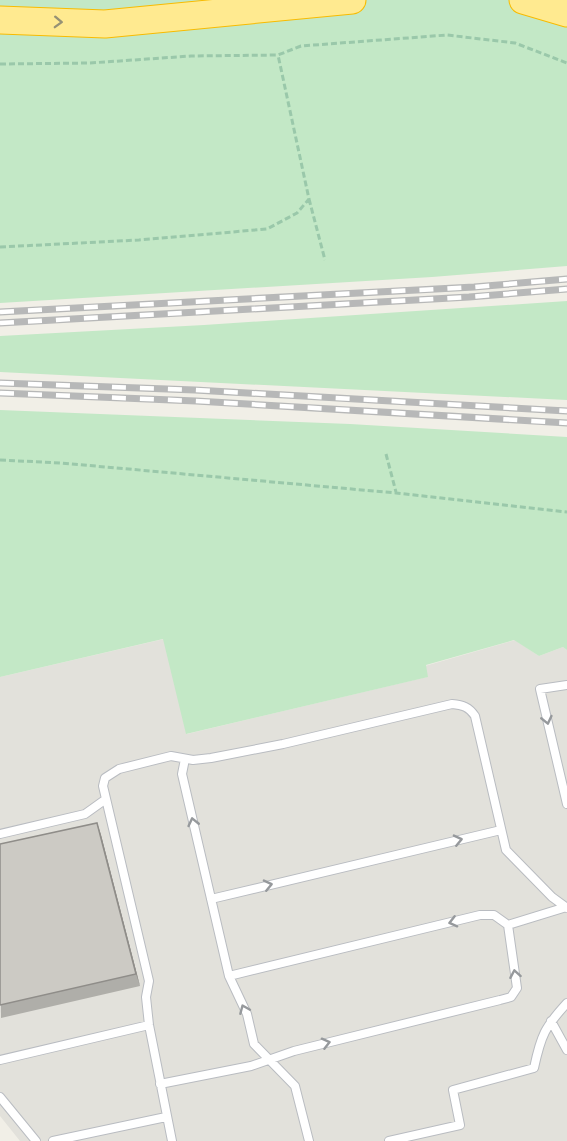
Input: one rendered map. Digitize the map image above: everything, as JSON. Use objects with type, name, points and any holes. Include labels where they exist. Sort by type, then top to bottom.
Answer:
[{"type":"highway","points":[[0,20],[105,24],[352,0]]},
{"type":"highway","points":[[523,0],[567,14]]},
{"type":"lane","points":[[567,685],[540,689],[567,804]]},
{"type":"lane","points":[[172,1141],[149,1025],[146,997],[149,981],[103,786],[105,778],[110,773],[171,756],[185,759],[211,758],[452,704],[462,705],[470,709],[475,716],[506,850],[552,897],[567,907]]},
{"type":"lane","points":[[185,759],[183,774],[229,976],[247,1014],[254,1044],[295,1086],[309,1141]]},
{"type":"lane","points":[[0,834],[85,814],[106,799]]},
{"type":"lane","points":[[211,899],[501,830]]},
{"type":"lane","points":[[508,925],[567,907]]},
{"type":"lane","points":[[160,1084],[251,1066],[294,1051],[511,997],[517,988],[508,925],[494,915],[480,915],[229,976]]},
{"type":"lane","points":[[389,1141],[460,1125],[453,1090],[534,1068],[539,1041],[551,1021],[567,1003]]},
{"type":"lane","points":[[551,1021],[567,1050]]},
{"type":"lane","points":[[0,1060],[149,1025]]},
{"type":"lane","points":[[0,1097],[36,1141]]},
{"type":"lane","points":[[53,1141],[166,1117]]},
{"type":"path","points":[[0,64],[90,63],[191,56],[278,55],[301,46],[447,35],[514,43],[567,63]]},
{"type":"path","points":[[278,55],[309,199],[325,260]]},
{"type":"path","points":[[0,247],[139,240],[267,229],[297,213],[309,199]]},
{"type":"path","points":[[386,453],[396,493]]},
{"type":"path","points":[[0,460],[61,463],[396,493],[567,512]]},
{"type":"shaded area","points":[[164,639],[187,734],[427,677],[425,666],[515,640],[539,656],[563,647],[567,650],[567,1141],[20,1141],[0,1116],[0,677]]},
{"type":"green space","points":[[0,0],[567,0],[567,266],[432,277],[0,303]]},
{"type":"green space","points":[[567,301],[567,400],[0,372],[0,336]]},
{"type":"green space","points":[[0,410],[350,424],[567,437],[567,650],[563,647],[539,656],[514,640],[426,665],[428,677],[186,734],[163,639],[0,677]]},
{"type":"building","points":[[97,823],[136,974],[0,1005],[0,844]]},
{"type":"railway","points":[[0,312],[474,287],[567,279]]},
{"type":"railway","points":[[0,323],[469,297],[567,289]]},
{"type":"railway","points":[[0,383],[195,390],[567,411]]},
{"type":"railway","points":[[0,393],[196,401],[567,423]]}]
